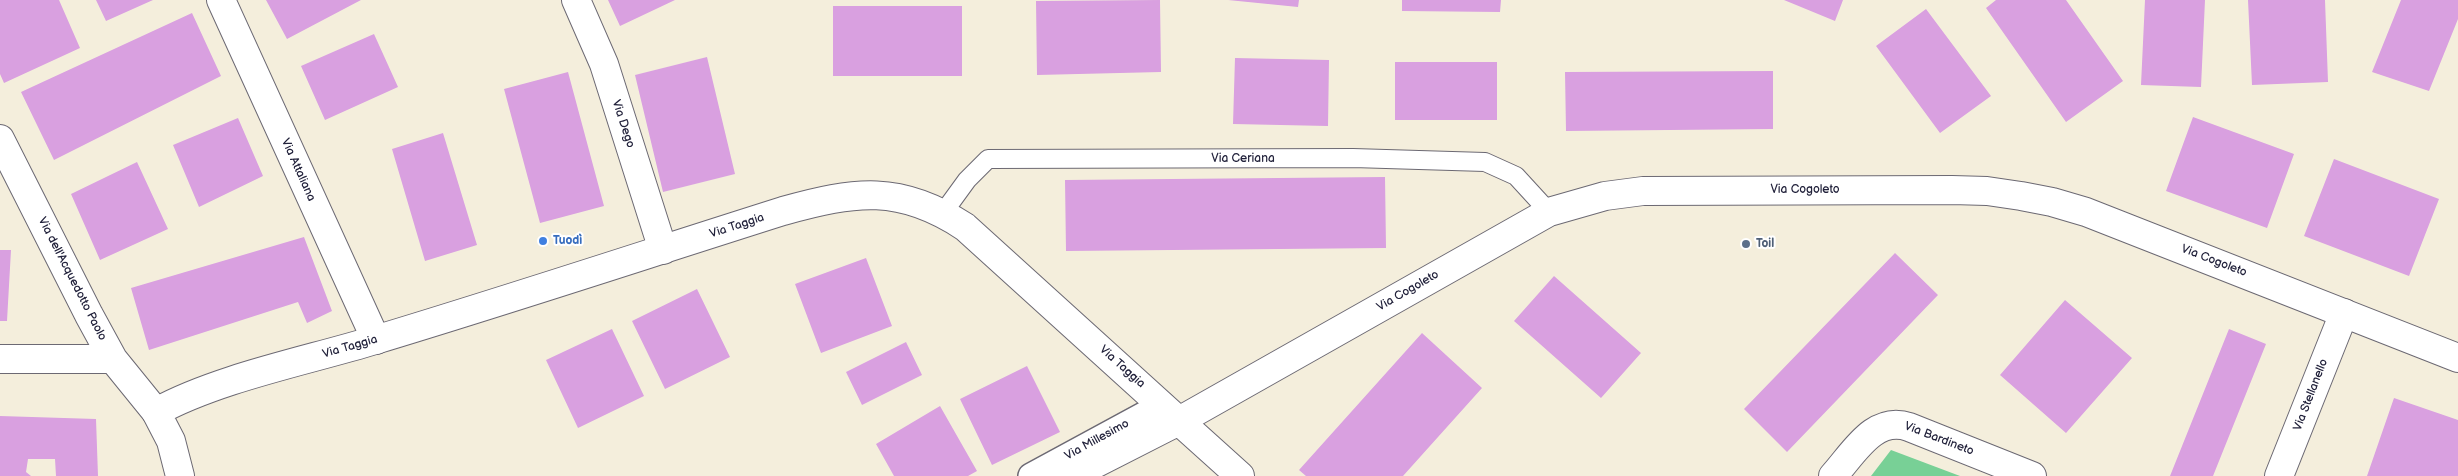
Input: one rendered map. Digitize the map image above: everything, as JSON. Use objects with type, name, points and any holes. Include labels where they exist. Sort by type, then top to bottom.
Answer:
[{"type":"street","name":"Via Attaliana","points":[[221,0],[376,340]]},
{"type":"street","name":"Via Dego","points":[[576,0],[604,64],[663,250]]},
{"type":"street","name":"Via dell'Acquedotto Paolo","points":[[0,139],[89,315],[114,359],[156,412],[171,441],[180,476]]},
{"type":"street","name":"Via Cogoleto","points":[[1171,413],[1548,212],[1605,196],[1643,191],[1988,191],[2052,202],[2086,212],[2458,358]]},
{"type":"street","name":"Via Taggia","points":[[156,412],[191,396],[228,383],[376,340],[783,212],[845,196],[873,195],[896,197],[943,213],[980,239],[1240,476]]},
{"type":"street","name":"Via Stellanello","points":[[2280,476],[2344,313]]},
{"type":"street","points":[[0,359],[114,359]]},
{"type":"street","name":"Via Millesimo","points":[[1031,476],[1171,413]]},
{"type":"street","name":"Via Millesimo","points":[[1071,476],[1171,413]]},
{"type":"street","name":"Via Bardineto","points":[[1833,476],[1874,430],[1892,423],[1909,427],[2032,476]]},
{"type":"lane","name":"Via Ceriana","points":[[943,213],[967,180],[988,159],[1323,158],[1485,162],[1516,176],[1548,212]]},
{"type":"green space","points":[[1891,450],[1960,476],[1871,476]]},
{"type":"building","points":[[0,0],[59,0],[80,48],[4,83],[0,74]]},
{"type":"building","points":[[96,0],[153,0],[106,21]]},
{"type":"building","points":[[266,0],[361,0],[287,39]]},
{"type":"building","points":[[608,0],[675,0],[620,26]]},
{"type":"building","points":[[1160,0],[1161,72],[1037,75],[1036,1]]},
{"type":"building","points":[[1228,0],[1299,0],[1298,7]]},
{"type":"building","points":[[1402,0],[1501,0],[1500,12],[1402,11]]},
{"type":"building","points":[[1784,0],[1843,0],[1835,21]]},
{"type":"building","points":[[1996,0],[2066,0],[2123,81],[2066,122],[1986,8]]},
{"type":"building","points":[[2145,0],[2205,0],[2201,87],[2141,85]]},
{"type":"building","points":[[2248,0],[2325,0],[2328,82],[2252,85]]},
{"type":"building","points":[[2401,0],[2458,0],[2458,19],[2429,91],[2372,72]]},
{"type":"building","points":[[833,6],[962,6],[962,76],[833,76]]},
{"type":"building","points":[[1926,9],[1991,96],[1940,133],[1876,46]]},
{"type":"building","points":[[192,13],[221,76],[54,160],[21,92]]},
{"type":"building","points":[[374,34],[398,87],[325,120],[301,66]]},
{"type":"building","points":[[707,57],[735,174],[663,192],[635,75]]},
{"type":"building","points":[[1235,58],[1329,60],[1328,126],[1233,124]]},
{"type":"building","points":[[1395,62],[1497,62],[1497,120],[1395,120]]},
{"type":"building","points":[[1773,71],[1773,129],[1566,131],[1565,72]]},
{"type":"building","points":[[568,72],[604,206],[540,223],[504,89]]},
{"type":"building","points":[[2193,117],[2294,154],[2267,228],[2166,191]]},
{"type":"building","points":[[238,118],[263,176],[199,207],[173,145]]},
{"type":"building","points":[[443,133],[477,245],[425,261],[392,149]]},
{"type":"building","points":[[2334,159],[2439,199],[2409,276],[2304,236]]},
{"type":"building","points":[[137,162],[168,229],[100,260],[71,194]]},
{"type":"building","points":[[1385,177],[1386,248],[1066,251],[1065,180]]},
{"type":"building","points":[[304,237],[332,311],[307,323],[298,302],[149,350],[131,288]]},
{"type":"building","points":[[0,250],[11,250],[7,321],[0,321]]},
{"type":"building","points":[[1895,253],[1938,295],[1787,452],[1744,409]]},
{"type":"building","points":[[866,258],[892,326],[821,353],[795,284]]},
{"type":"building","points":[[1554,276],[1641,353],[1601,398],[1514,321]]},
{"type":"building","points":[[697,289],[730,357],[665,389],[632,321]]},
{"type":"building","points":[[2065,300],[2132,358],[2066,433],[2000,375]]},
{"type":"building","points":[[612,329],[644,396],[578,428],[546,360]]},
{"type":"building","points":[[2229,329],[2266,344],[2213,476],[2170,476]]},
{"type":"building","points":[[1422,333],[1482,388],[1403,476],[1306,476],[1299,470]]},
{"type":"building","points":[[906,342],[922,375],[862,405],[846,372]]},
{"type":"building","points":[[1027,366],[1060,432],[992,465],[960,399]]},
{"type":"building","points":[[2394,398],[2458,420],[2458,476],[2367,476]]},
{"type":"building","points":[[940,406],[977,471],[968,476],[894,476],[876,444]]},
{"type":"building","points":[[0,416],[96,419],[98,476],[56,476],[55,459],[28,459],[26,472],[31,476],[0,476]]},
{"type":"place","name":"Tuodì","points":[[543,241]]},
{"type":"place","name":"Toil","points":[[1746,244]]}]
